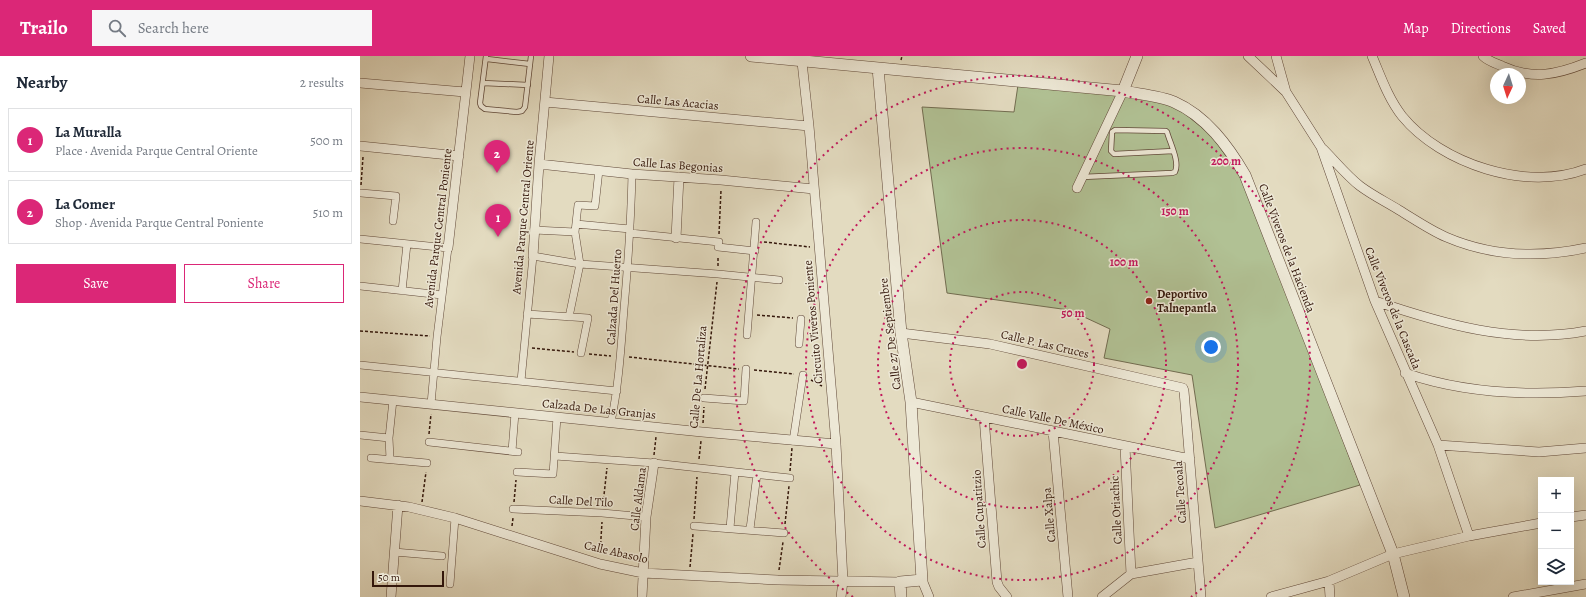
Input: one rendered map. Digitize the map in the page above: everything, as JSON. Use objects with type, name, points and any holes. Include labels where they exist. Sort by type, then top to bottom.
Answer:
[{"type":"street","name":"Avenida Parque Central Poniente","points":[[431,404],[437,337],[470,56]]},
{"type":"street","name":"Avenida Parque Central Oriente","points":[[521,381],[533,256],[539,164],[549,56]]},
{"type":"street","name":"Calle Viveros de la Hacienda","points":[[751,56],[1123,91],[1172,101],[1189,110],[1215,132],[1234,157],[1245,176],[1394,554],[1404,597]]},
{"type":"street","points":[[1077,188],[1123,91],[1137,56]]},
{"type":"street","name":"Calle Viveros de la Cascada","points":[[1248,56],[1286,92],[1321,147],[1375,301],[1405,373],[1438,445],[1469,536]]},
{"type":"street","name":"Calle Viveros de la Cascada","points":[[1276,56],[1286,92]]},
{"type":"street","points":[[1372,56],[1388,95],[1403,116],[1421,135],[1438,148],[1458,158],[1490,170],[1525,176],[1552,176],[1586,169]]},
{"type":"street","points":[[1482,56],[1487,60],[1510,70],[1531,75],[1564,72],[1586,63]]},
{"type":"street","name":"Circuito Viveros Poniente","points":[[802,62],[809,126],[836,444],[843,581],[841,597]]},
{"type":"street","name":"Calle 27 De Septiembre","points":[[878,68],[901,333],[911,402],[922,580],[929,597]]},
{"type":"street","points":[[360,83],[466,92]]},
{"type":"street","name":"Calle Las Acacias","points":[[545,102],[809,126]]},
{"type":"street","points":[[362,146],[459,156]]},
{"type":"street","points":[[1321,147],[1359,185],[1421,224],[1446,237],[1476,248],[1532,255],[1566,252],[1586,248]]},
{"type":"street","name":"Calle Las Begonias","points":[[539,164],[632,174],[721,180],[814,189]]},
{"type":"street","points":[[568,317],[580,264],[575,232],[578,205],[595,206],[598,170]]},
{"type":"street","name":"Calzada Del Huerto","points":[[611,422],[617,391],[621,357],[628,267],[632,174]]},
{"type":"street","points":[[676,238],[679,177]]},
{"type":"street","points":[[361,193],[396,196],[393,221]]},
{"type":"street","points":[[747,335],[748,314],[753,278],[756,222]]},
{"type":"street","points":[[576,224],[718,244],[755,251]]},
{"type":"street","points":[[534,230],[575,232]]},
{"type":"street","points":[[360,239],[448,248]]},
{"type":"street","points":[[402,291],[408,244]]},
{"type":"street","points":[[533,256],[580,264],[779,280]]},
{"type":"street","points":[[360,286],[442,295]]},
{"type":"street","points":[[1375,301],[1471,330],[1504,334],[1539,335],[1586,331]]},
{"type":"street","points":[[527,314],[588,318],[581,353]]},
{"type":"street","points":[[799,344],[801,319]]},
{"type":"street","name":"Calle P. Las Cruces","points":[[901,333],[990,344],[1182,387]]},
{"type":"street","points":[[360,365],[617,391]]},
{"type":"street","points":[[704,398],[744,401],[746,369]]},
{"type":"street","points":[[1405,373],[1428,381],[1458,387],[1522,394],[1554,394],[1586,391]]},
{"type":"street","points":[[793,441],[804,376]]},
{"type":"street","name":"Calle Tecoala","points":[[1182,387],[1184,391],[1201,597]]},
{"type":"street","name":"Calzada De Las Granjas","points":[[360,397],[793,441],[836,444]]},
{"type":"street","points":[[390,459],[389,438],[393,400]]},
{"type":"street","name":"Calle Valle De México","points":[[911,402],[1190,459]]},
{"type":"street","points":[[429,442],[515,451],[516,413]]},
{"type":"street","points":[[517,472],[553,474],[557,417]]},
{"type":"street","name":"Calle Cupatitzio","points":[[984,417],[997,582],[1007,597]]},
{"type":"street","name":"Calle Xalpa","points":[[1053,431],[1068,597]]},
{"type":"street","points":[[360,435],[389,438]]},
{"type":"street","points":[[1438,445],[1539,452],[1586,448]]},
{"type":"street","name":"Calle Oriachic","points":[[1124,446],[1131,574]]},
{"type":"street","points":[[555,456],[654,463],[790,478]]},
{"type":"street","points":[[371,458],[427,463]]},
{"type":"street","name":"Calle Aldama","points":[[642,597],[646,517],[654,463]]},
{"type":"street","points":[[730,528],[735,472]]},
{"type":"street","points":[[750,529],[757,474]]},
{"type":"street","name":"Calle Abasolo","points":[[360,501],[398,505],[455,518],[600,564],[643,573],[778,580],[900,582],[922,580]]},
{"type":"street","points":[[391,597],[398,505]]},
{"type":"street","name":"Calle Del Tilo","points":[[513,509],[602,512],[646,517]]},
{"type":"street","points":[[1574,517],[1586,515]]},
{"type":"street","points":[[450,584],[455,518]]},
{"type":"street","points":[[1271,597],[1329,581],[1394,554],[1469,536],[1538,524]]},
{"type":"street","points":[[694,526],[750,529],[784,533]]},
{"type":"street","points":[[394,552],[442,556]]},
{"type":"street","points":[[1102,597],[1131,574],[1198,562]]},
{"type":"street","points":[[1329,581],[1330,597]]},
{"type":"street","points":[[900,582],[902,597]]},
{"type":"street","points":[[1513,597],[1554,594],[1586,584]]},
{"type":"lane","points":[[530,64],[487,57],[480,103],[481,106],[485,109],[517,112],[522,111],[525,107],[531,56]]},
{"type":"lane","points":[[483,83],[528,85]]},
{"type":"lane","points":[[1082,177],[1174,172],[1177,165],[1173,151],[1167,132],[1164,130],[1115,130],[1112,132],[1112,151],[1114,154],[1173,151]]},
{"type":"path","points":[[361,193],[362,146]]},
{"type":"path","name":"Calle De La Hortaliza","points":[[689,575],[704,398],[718,274],[721,180]]},
{"type":"path","points":[[755,241],[819,248]]},
{"type":"path","points":[[748,314],[825,322]]},
{"type":"path","points":[[360,331],[437,337]]},
{"type":"path","points":[[524,347],[804,376],[831,390]]},
{"type":"path","name":"Calle Aldama","points":[[654,463],[657,427]]},
{"type":"path","points":[[790,478],[793,441]]},
{"type":"path","points":[[512,536],[517,472]]},
{"type":"green space","name":"Deportivo Talnepantla","points":[[1018,85],[1113,94],[1173,104],[1211,135],[1238,173],[1259,217],[1360,485],[1215,528],[1192,375],[1104,358],[1110,329],[1069,310],[947,293],[922,107],[1014,112]]},
{"type":"place","name":"La Comer","points":[[497,173]]},
{"type":"place","name":"La Muralla","points":[[498,237]]},
{"type":"place","name":"Deportivo Talnepantla","points":[[1149,301]]}]
